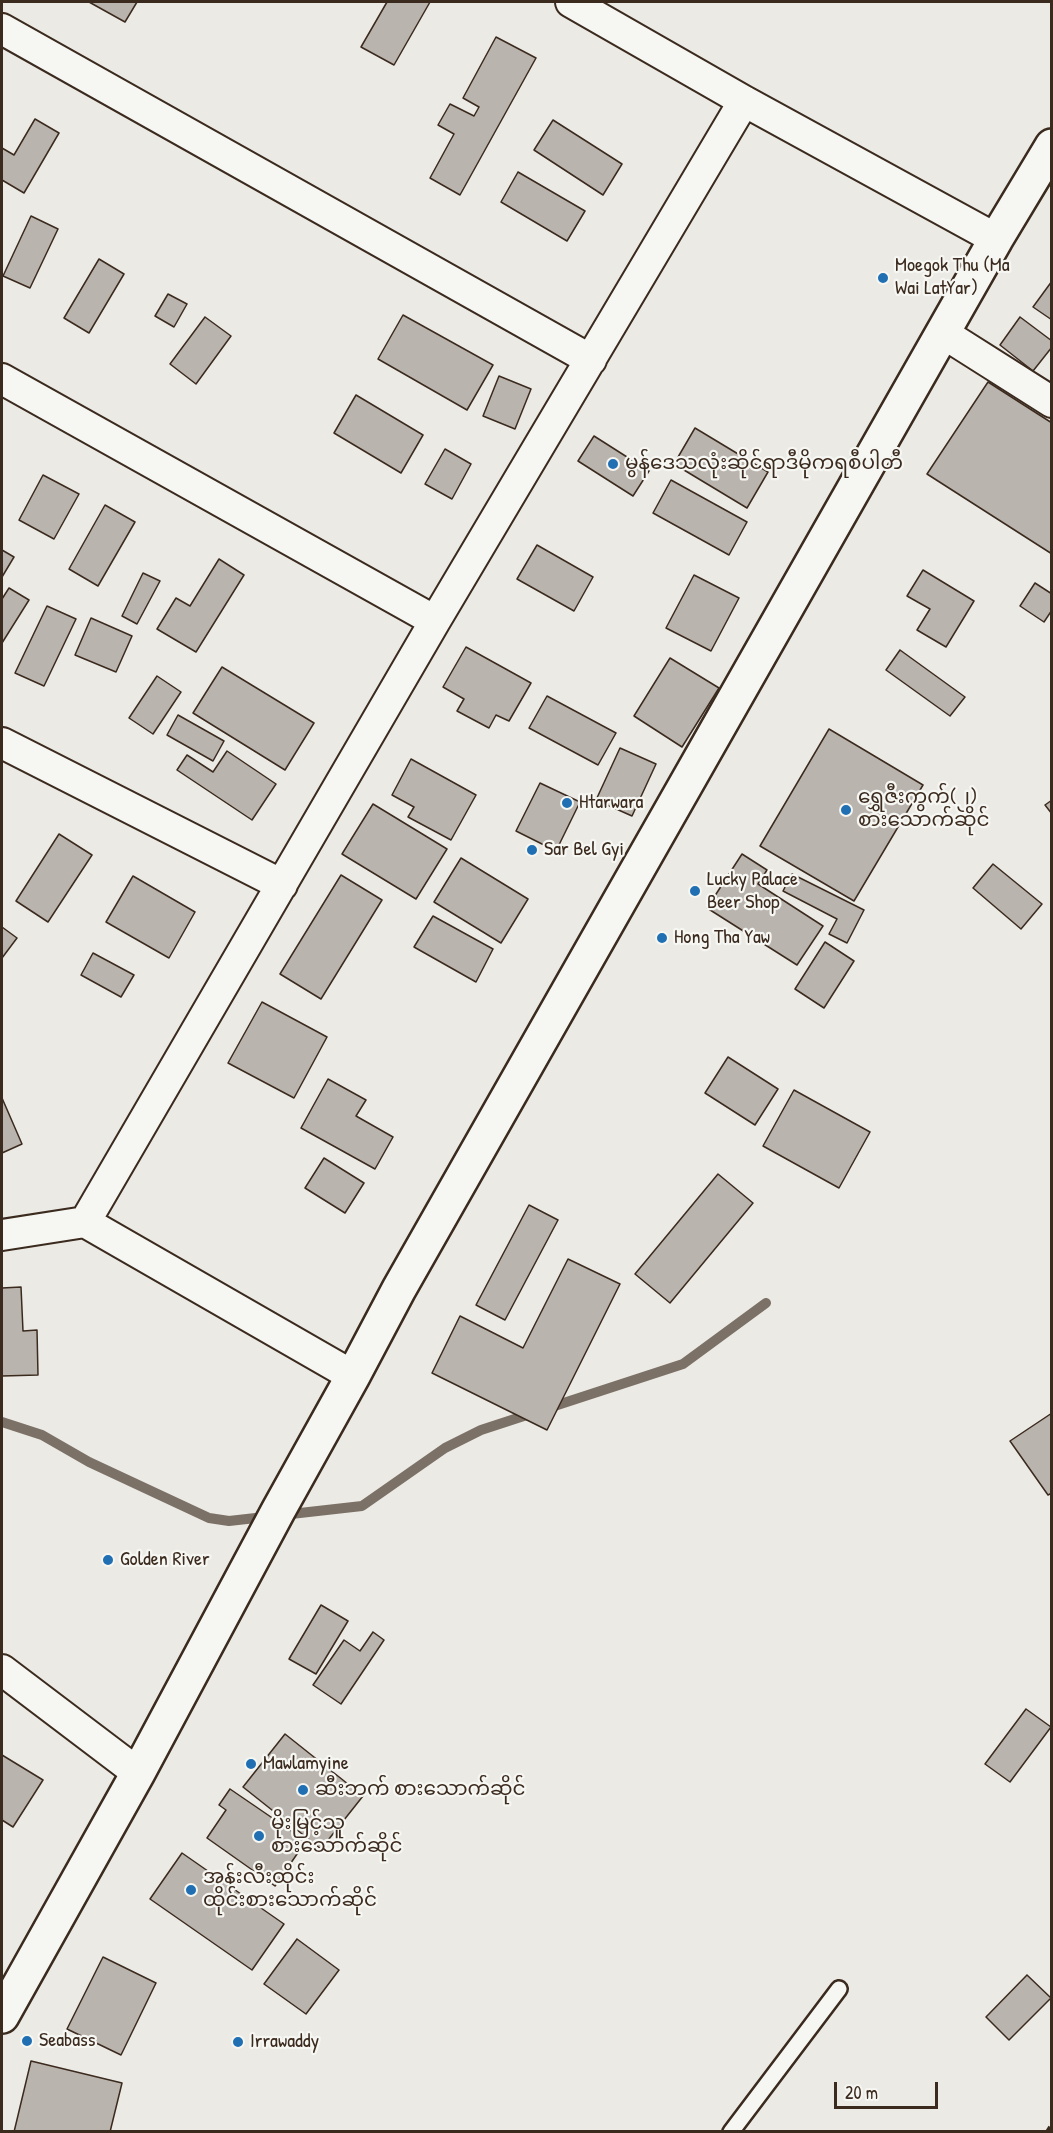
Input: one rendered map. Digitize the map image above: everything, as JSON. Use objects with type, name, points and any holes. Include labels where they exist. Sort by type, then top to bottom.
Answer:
[{"type":"main road","points":[[2,2016],[138,1773],[399,1289],[996,238],[1052,146]]},
{"type":"street","points":[[572,2],[744,101],[996,238]]},
{"type":"street","points":[[2,29],[591,360]]},
{"type":"street","points":[[85,1222],[435,621],[744,101]]},
{"type":"street","points":[[943,333],[1052,402]]},
{"type":"street","points":[[2,379],[435,621]]},
{"type":"street","points":[[2,743],[282,885]]},
{"type":"street","points":[[2,1235],[85,1222],[353,1376]]},
{"type":"street","points":[[2,1670],[138,1773]]},
{"type":"lane","points":[[731,2132],[839,1989]]},
{"type":"path","points":[[1047,2132],[1052,2124]]},
{"type":"building","points":[[89,2],[137,2],[125,22]]},
{"type":"building","points":[[387,2],[430,2],[394,65],[361,47]]},
{"type":"building","points":[[496,37],[536,58],[460,195],[430,178],[454,134],[438,125],[450,104],[474,116],[479,107],[463,98]]},
{"type":"building","points":[[35,119],[59,133],[24,193],[2,180],[2,148],[14,155]]},
{"type":"building","points":[[553,120],[622,164],[603,195],[534,150]]},
{"type":"building","points":[[518,172],[585,211],[567,241],[501,202]]},
{"type":"building","points":[[31,216],[58,229],[30,288],[3,276]]},
{"type":"building","points":[[99,259],[124,274],[89,333],[64,318]]},
{"type":"building","points":[[1052,281],[1052,320],[1033,307]]},
{"type":"building","points":[[168,294],[187,304],[174,327],[155,316]]},
{"type":"building","points":[[403,315],[493,365],[467,410],[378,359]]},
{"type":"building","points":[[205,317],[231,336],[196,384],[170,364]]},
{"type":"building","points":[[1020,317],[1052,341],[1052,347],[1033,371],[1000,345]]},
{"type":"building","points":[[499,376],[531,389],[515,429],[483,416]]},
{"type":"building","points":[[988,382],[1052,423],[1052,554],[927,474]]},
{"type":"building","points":[[356,395],[423,435],[401,473],[334,433]]},
{"type":"building","points":[[695,428],[768,472],[747,508],[674,464]]},
{"type":"building","points":[[594,436],[649,471],[633,496],[578,461]]},
{"type":"building","points":[[445,449],[471,464],[452,499],[425,484]]},
{"type":"building","points":[[43,475],[79,494],[54,539],[19,520]]},
{"type":"building","points":[[671,480],[747,522],[729,555],[653,513]]},
{"type":"building","points":[[105,505],[135,522],[98,586],[69,569]]},
{"type":"building","points":[[537,545],[593,577],[574,611],[517,579]]},
{"type":"building","points":[[2,550],[14,557],[2,577]]},
{"type":"building","points":[[219,559],[244,575],[196,652],[157,629],[176,598],[190,606]]},
{"type":"building","points":[[923,570],[974,601],[946,647],[917,630],[930,609],[907,596]]},
{"type":"building","points":[[143,573],[160,581],[137,624],[122,616]]},
{"type":"building","points":[[694,575],[739,598],[711,651],[666,628]]},
{"type":"building","points":[[1035,583],[1052,594],[1052,610],[1044,622],[1020,606]]},
{"type":"building","points":[[9,588],[29,600],[2,643],[2,599]]},
{"type":"building","points":[[47,606],[76,619],[44,686],[15,673]]},
{"type":"building","points":[[91,618],[132,636],[116,672],[75,655]]},
{"type":"building","points":[[466,647],[531,683],[509,721],[496,715],[489,728],[457,711],[464,699],[443,687]]},
{"type":"building","points":[[900,650],[965,697],[950,716],[886,670]]},
{"type":"building","points":[[670,658],[719,688],[682,747],[634,716]]},
{"type":"building","points":[[222,667],[314,723],[285,770],[193,713]]},
{"type":"building","points":[[157,676],[181,692],[153,734],[129,718]]},
{"type":"building","points":[[547,696],[616,733],[598,765],[529,728]]},
{"type":"building","points":[[178,715],[224,741],[213,761],[167,735]]},
{"type":"building","points":[[829,729],[923,785],[854,901],[760,846]]},
{"type":"building","points":[[620,748],[656,764],[632,816],[596,800]]},
{"type":"building","points":[[227,751],[276,784],[252,820],[177,770],[187,755],[213,772]]},
{"type":"building","points":[[411,759],[476,795],[451,840],[408,817],[414,807],[392,795]]},
{"type":"building","points":[[540,783],[580,802],[556,851],[516,831]]},
{"type":"building","points":[[1052,800],[1052,814],[1045,805]]},
{"type":"building","points":[[373,804],[447,849],[416,899],[342,854]]},
{"type":"building","points":[[59,834],[92,855],[48,922],[16,901]]},
{"type":"building","points":[[742,854],[767,870],[758,884],[823,926],[797,965],[707,908]]},
{"type":"building","points":[[461,858],[528,899],[501,943],[434,902]]},
{"type":"building","points":[[993,864],[1042,904],[1021,929],[973,888]]},
{"type":"building","points":[[792,874],[864,910],[847,943],[829,934],[837,919],[783,891]]},
{"type":"building","points":[[341,875],[382,900],[321,999],[280,974]]},
{"type":"building","points":[[133,876],[195,912],[169,958],[106,922]]},
{"type":"building","points":[[433,916],[493,949],[476,982],[414,947]]},
{"type":"building","points":[[2,927],[17,938],[2,958]]},
{"type":"building","points":[[825,942],[854,961],[824,1008],[795,989]]},
{"type":"building","points":[[93,953],[134,975],[121,997],[81,975]]},
{"type":"building","points":[[262,1002],[327,1037],[294,1098],[228,1063]]},
{"type":"building","points":[[728,1057],[778,1089],[755,1125],[705,1093]]},
{"type":"building","points":[[328,1079],[366,1100],[356,1116],[393,1137],[375,1169],[301,1128]]},
{"type":"building","points":[[794,1090],[870,1132],[839,1188],[763,1146]]},
{"type":"building","points":[[2,1098],[22,1144],[2,1153]]},
{"type":"building","points":[[324,1158],[364,1183],[345,1213],[305,1188]]},
{"type":"building","points":[[718,1174],[753,1203],[670,1303],[635,1274]]},
{"type":"building","points":[[529,1205],[558,1220],[505,1320],[476,1305]]},
{"type":"building","points":[[568,1259],[620,1284],[547,1430],[432,1373],[460,1316],[523,1348]]},
{"type":"building","points":[[21,1287],[23,1331],[37,1330],[38,1375],[2,1376],[2,1288]]},
{"type":"building","points":[[1052,1413],[1052,1493],[1048,1495],[1010,1441]]},
{"type":"building","points":[[321,1605],[348,1621],[316,1674],[289,1659]]},
{"type":"building","points":[[373,1632],[384,1640],[341,1704],[313,1685],[344,1640],[360,1651]]},
{"type":"building","points":[[1026,1709],[1051,1727],[1010,1782],[985,1764]]},
{"type":"building","points":[[285,1734],[363,1796],[321,1849],[243,1787]]},
{"type":"building","points":[[2,1755],[43,1780],[13,1827],[2,1820]]},
{"type":"building","points":[[230,1789],[306,1841],[275,1886],[207,1838],[226,1810],[219,1805]]},
{"type":"building","points":[[182,1853],[284,1924],[252,1970],[150,1899]]},
{"type":"building","points":[[297,1939],[339,1970],[306,2014],[264,1984]]},
{"type":"building","points":[[103,1957],[156,1983],[121,2055],[67,2029]]},
{"type":"building","points":[[1027,1975],[1051,1998],[1009,2040],[986,2017]]},
{"type":"building","points":[[31,2061],[122,2083],[110,2132],[14,2132]]},
{"type":"waterway","points":[[2,1422],[42,1435],[89,1462],[209,1518],[229,1521],[362,1506],[445,1448],[481,1430],[683,1364],[766,1303]]},
{"type":"place","name":"Moegok Thu (Ma Wai LatYar)","points":[[883,278]]},
{"type":"place","name":"မွန်ဒေသလုံးဆိုင်ရာဒီမိုကရစီပါတီ","points":[[613,464]]},
{"type":"place","name":"Htarwara","points":[[567,803]]},
{"type":"place","name":"ရွှေဇီးကွက်(၂) စားသောက်ဆိုင်","points":[[846,810]]},
{"type":"place","name":"Sar Bel Gyi","points":[[532,850]]},
{"type":"place","name":"Lucky Palace Beer Shop","points":[[695,891]]},
{"type":"place","name":"Hong Tha Yaw","points":[[662,938]]},
{"type":"place","name":"Golden River","points":[[108,1560]]},
{"type":"place","name":"Mawlamyine","points":[[251,1764]]},
{"type":"place","name":"ဆီးဘက် စားသောက်ဆိုင်","points":[[303,1790]]},
{"type":"place","name":"မိုးမြင့်သူ စားသောက်ဆိုင်","points":[[259,1836]]},
{"type":"place","name":"အုန်းလီးထိုင်း ထိုင်းစားသောက်ဆိုင်","points":[[191,1890]]},
{"type":"place","name":"Seabass","points":[[27,2041]]},
{"type":"place","name":"Irrawaddy","points":[[238,2042]]}]
